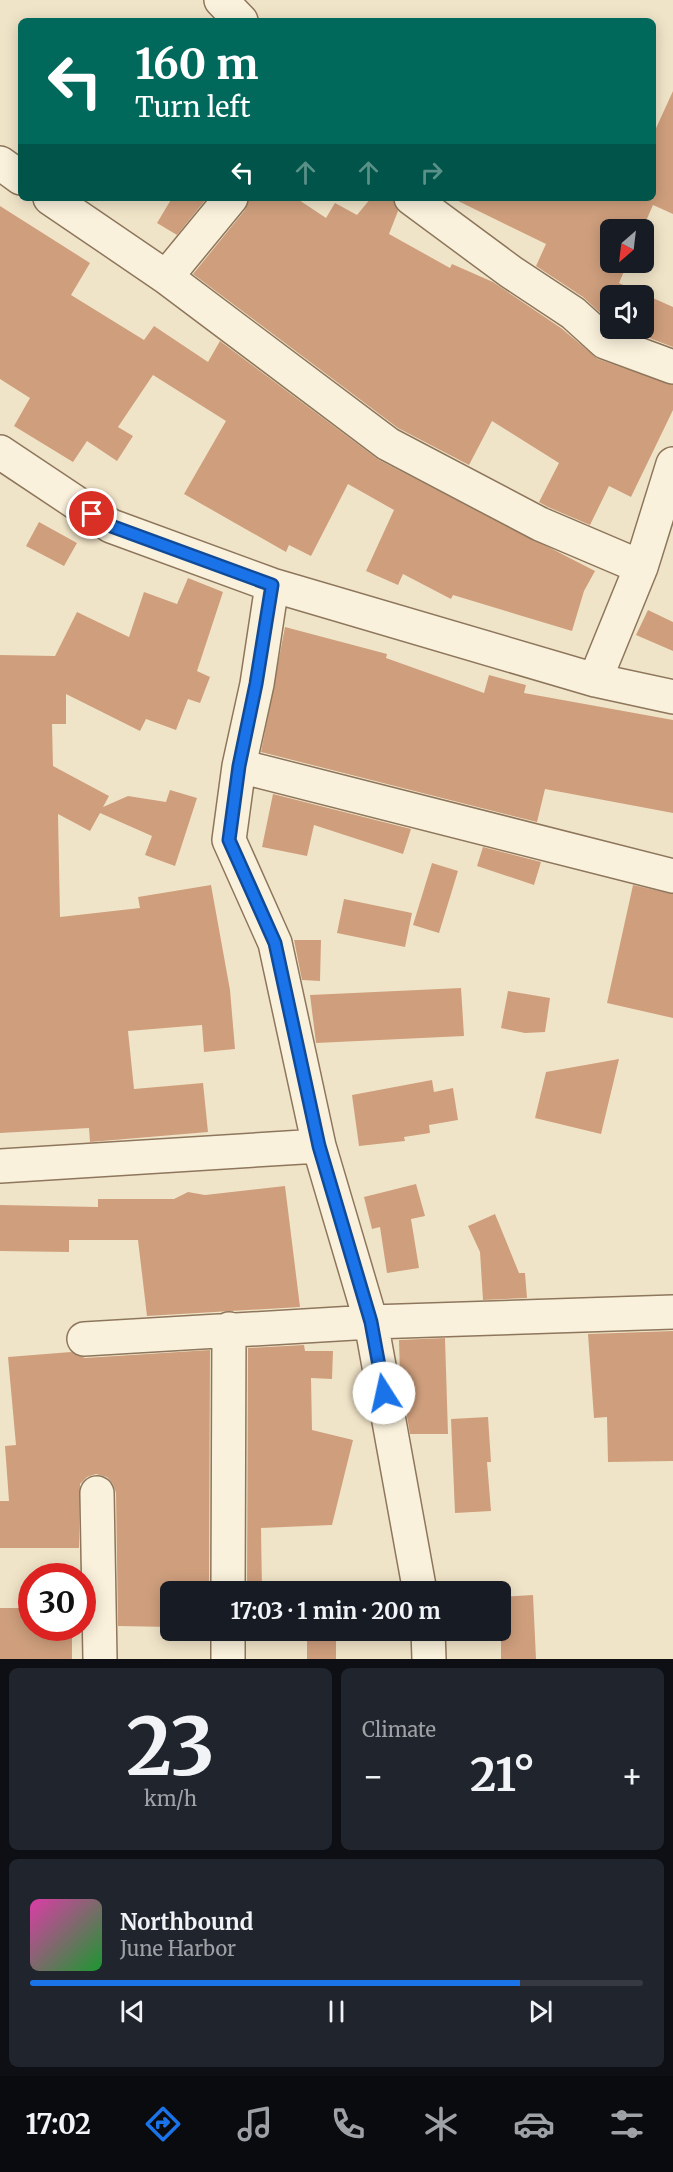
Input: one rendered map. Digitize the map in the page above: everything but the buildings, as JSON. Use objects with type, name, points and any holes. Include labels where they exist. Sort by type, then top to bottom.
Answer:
[{"type":"street","points":[[221,0],[238,18]]},
{"type":"street","points":[[0,164],[18,176]]},
{"type":"street","points":[[54,201],[166,277],[388,444],[540,524],[640,567]]},
{"type":"street","points":[[166,277],[229,201]]},
{"type":"street","points":[[415,201],[511,272],[573,313],[604,342],[673,367]]},
{"type":"street","points":[[0,452],[111,526],[272,585],[595,680],[673,696]]},
{"type":"street","points":[[595,680],[640,567],[673,464]]},
{"type":"street","points":[[272,585],[256,684],[239,766],[229,840],[275,943],[319,1146],[371,1322],[418,1581]]},
{"type":"street","points":[[239,766],[673,876]]},
{"type":"street","points":[[0,1166],[319,1146]]},
{"type":"street","points":[[84,1339],[371,1322],[673,1312]]},
{"type":"street","points":[[228,1581],[229,1329]]},
{"type":"street","points":[[97,1493],[100,1659]]},
{"type":"street","points":[[228,1641],[228,1659]]},
{"type":"street","points":[[428,1641],[429,1659]]},
{"type":"route","points":[[92,514],[111,526],[272,585],[256,684],[239,766],[229,840],[275,943],[319,1146],[371,1322],[384,1393]]}]
